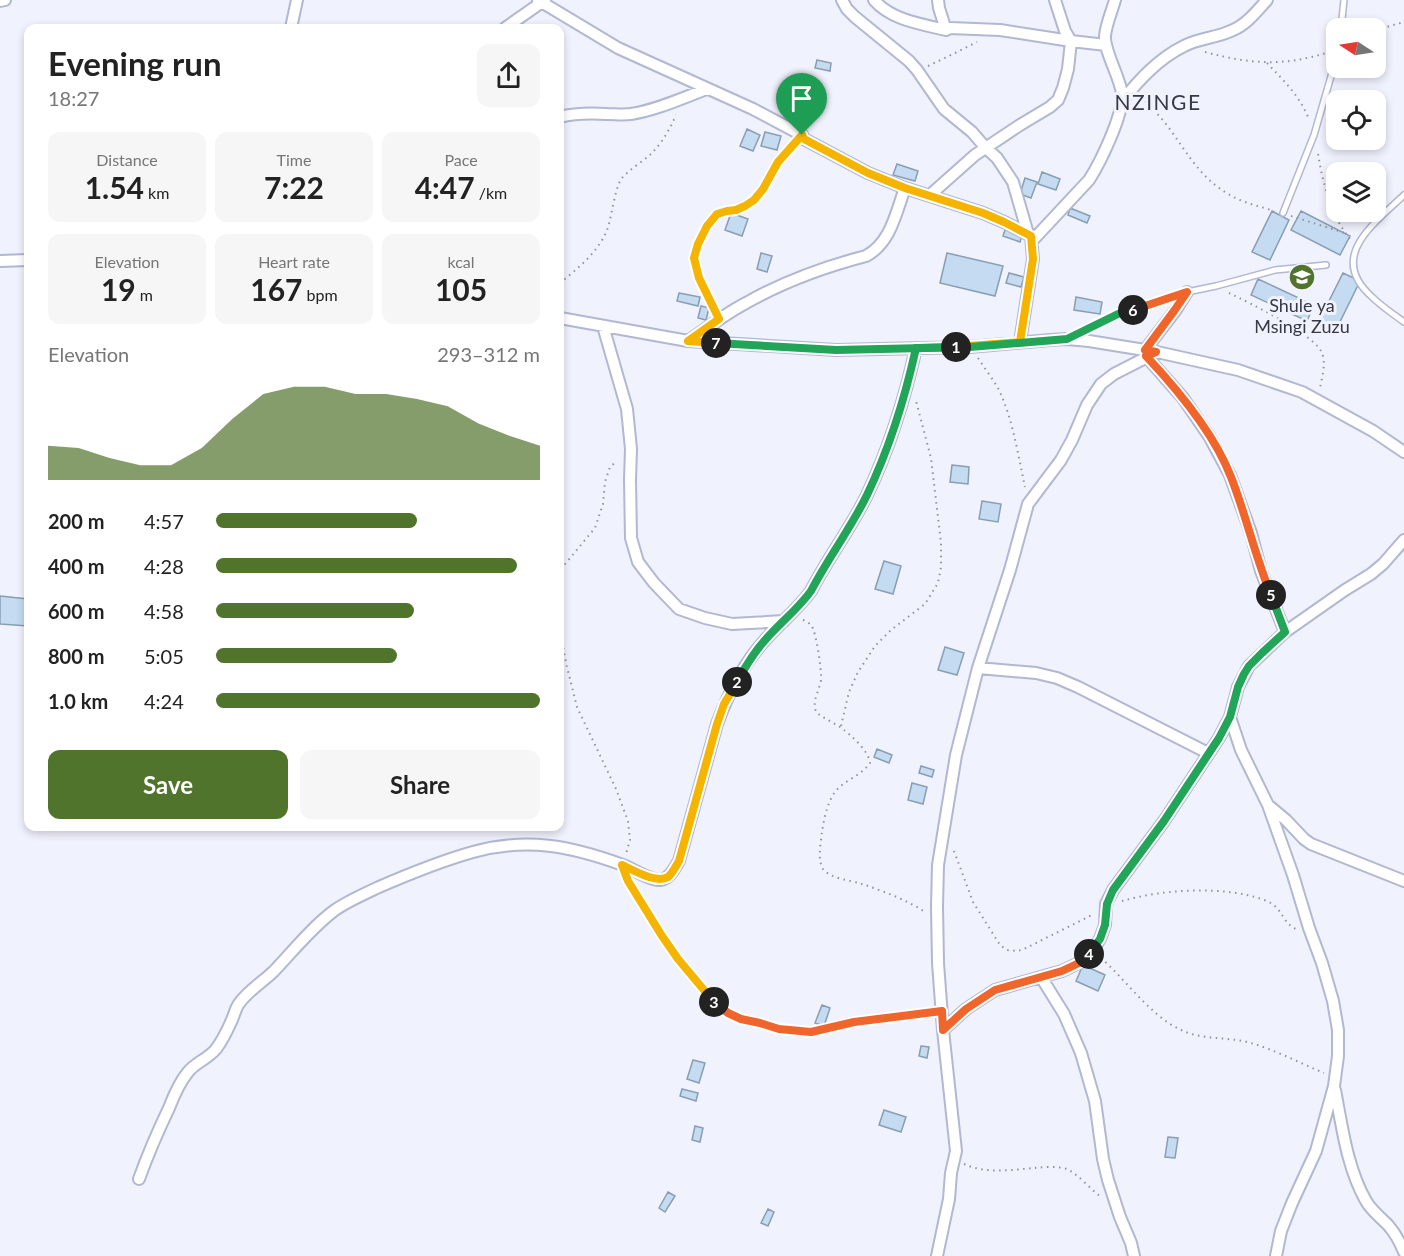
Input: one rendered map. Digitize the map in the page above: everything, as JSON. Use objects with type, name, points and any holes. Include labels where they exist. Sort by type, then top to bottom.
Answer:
[{"type":"street","points":[[0,1],[5,0]]},
{"type":"street","points":[[292,24],[297,0]]},
{"type":"street","points":[[842,0],[855,17],[892,45],[917,70],[944,109],[972,132],[997,158],[1013,182],[1030,237],[1033,259],[1020,342]]},
{"type":"street","points":[[874,0],[892,15],[946,30],[950,28],[1011,31],[1071,42],[1106,45]]},
{"type":"street","points":[[938,0],[946,30]]},
{"type":"street","points":[[930,195],[985,147],[1050,108],[1058,100],[1068,69],[1071,42],[1055,0]]},
{"type":"street","points":[[1030,237],[1089,180],[1120,114],[1121,89],[1106,45],[1105,35],[1115,0]]},
{"type":"street","points":[[1122,101],[1143,76],[1167,56],[1185,45],[1233,31],[1245,23],[1267,0]]},
{"type":"street","points":[[510,24],[542,1],[618,48],[753,109],[868,173],[1004,222],[1030,237]]},
{"type":"street","points":[[564,116],[592,113],[628,115],[646,111],[707,89]]},
{"type":"street","points":[[688,341],[719,319],[785,283],[873,252],[889,232],[905,188]]},
{"type":"street","points":[[0,261],[24,260]]},
{"type":"street","points":[[937,1256],[955,1158],[955,1131],[938,963],[938,865],[956,755],[978,668],[1010,570],[1028,504],[1061,460],[1087,405],[1101,384],[1149,353],[1187,292]]},
{"type":"street","points":[[564,319],[688,341],[836,350],[970,347],[1067,339],[1089,341],[1238,370],[1302,392],[1372,431],[1404,452]]},
{"type":"street","points":[[603,326],[627,409],[631,449],[630,538],[638,562],[679,609],[732,624],[786,618]]},
{"type":"street","points":[[139,1179],[176,1090],[188,1072],[216,1049],[237,1006],[314,928],[336,910],[360,896],[405,876],[474,852],[513,845],[557,846],[587,853],[651,878],[660,880],[669,877],[679,861],[724,704],[747,664],[765,640],[811,591],[866,497],[880,466],[910,374],[916,348]]},
{"type":"street","points":[[1149,353],[1209,436],[1230,475],[1251,533],[1261,571],[1285,632]]},
{"type":"street","points":[[943,1030],[966,1009],[995,990],[1062,971],[1079,963],[1093,950],[1105,925],[1106,908],[1113,890],[1164,821],[1219,738],[1230,717],[1238,687],[1249,666],[1285,632],[1371,574],[1404,540]]},
{"type":"street","points":[[978,668],[1036,673],[1057,678],[1208,753]]},
{"type":"street","points":[[1230,717],[1241,750],[1268,805],[1293,875],[1328,982],[1338,1030],[1338,1056],[1334,1082],[1316,1151],[1292,1203],[1281,1232],[1276,1256]]},
{"type":"street","points":[[1268,805],[1311,844],[1404,881]]},
{"type":"street","points":[[1041,977],[1064,1014],[1081,1053],[1095,1101],[1103,1159],[1134,1256]]},
{"type":"street","points":[[1334,1082],[1344,1135],[1357,1182],[1367,1203],[1398,1238],[1404,1252]]},
{"type":"lane","points":[[1342,18],[1344,0]]},
{"type":"lane","points":[[1283,213],[1314,135],[1330,78]]},
{"type":"lane","points":[[1404,195],[1365,234],[1356,247],[1352,265],[1356,277],[1369,295],[1404,322]]},
{"type":"lane","points":[[1067,339],[1118,314],[1187,292],[1275,270],[1326,265]]},
{"type":"path","points":[[1386,27],[1404,22]]},
{"type":"path","points":[[917,70],[953,54],[995,30]]},
{"type":"path","points":[[1206,52],[1227,58],[1267,63],[1305,59],[1326,53]]},
{"type":"path","points":[[1132,89],[1155,111],[1197,168],[1210,181],[1232,196],[1345,233]]},
{"type":"path","points":[[564,279],[581,264],[603,238],[608,228],[621,179],[651,153],[666,135],[676,116],[679,100]]},
{"type":"path","points":[[719,319],[699,278],[694,258],[698,244],[707,226],[717,214],[736,210],[754,200],[778,162],[802,135]]},
{"type":"path","points":[[1216,286],[1271,315],[1314,342],[1324,359],[1318,400]]},
{"type":"path","points":[[970,347],[999,390],[1010,421],[1028,504]]},
{"type":"path","points":[[841,728],[849,692],[858,672],[875,646],[924,604],[938,583],[941,567],[940,543],[931,458],[915,396]]},
{"type":"path","points":[[564,565],[596,528],[610,467],[631,449]]},
{"type":"path","points":[[786,618],[803,620],[812,625],[821,667],[821,681],[814,706],[816,712],[841,728],[870,757],[870,763],[864,772],[842,785],[828,806],[822,837],[820,858],[822,866],[832,875],[895,897],[938,920]]},
{"type":"path","points":[[564,652],[577,707],[616,789],[628,821],[630,840],[622,865],[628,881],[678,959],[714,1002],[728,1013],[741,1019],[779,1029],[811,1032],[854,1022],[942,1011]]},
{"type":"path","points":[[952,846],[973,902],[1000,945],[1007,950],[1024,949],[1117,903],[1183,891],[1233,893],[1268,902],[1277,907],[1287,923],[1294,929],[1309,928]]},
{"type":"path","points":[[1093,950],[1149,1009],[1177,1029],[1194,1036],[1252,1043],[1334,1082]]},
{"type":"path","points":[[955,1158],[978,1169],[994,1171],[1066,1169],[1097,1194],[1116,1204]]},
{"type":"building","points":[[817,60],[831,63],[830,71],[815,68]]},
{"type":"building","points":[[806,111],[813,114],[808,125],[801,122]]},
{"type":"building","points":[[747,129],[760,135],[753,151],[740,146]]},
{"type":"building","points":[[765,132],[781,136],[777,150],[761,146]]},
{"type":"building","points":[[897,164],[918,171],[915,181],[893,175]]},
{"type":"building","points":[[1042,172],[1060,179],[1056,190],[1038,184]]},
{"type":"building","points":[[1025,178],[1037,182],[1031,198],[1020,194]]},
{"type":"building","points":[[1070,208],[1090,216],[1087,223],[1068,215]]},
{"type":"building","points":[[1272,211],[1289,220],[1270,260],[1252,252]]},
{"type":"building","points":[[1301,211],[1350,236],[1340,255],[1291,230]]},
{"type":"building","points":[[731,213],[748,219],[742,236],[725,230]]},
{"type":"building","points":[[1006,227],[1023,232],[1020,242],[1003,236]]},
{"type":"building","points":[[761,253],[772,256],[767,272],[757,269]]},
{"type":"building","points":[[947,253],[1003,266],[995,296],[940,283]]},
{"type":"building","points":[[1009,273],[1024,277],[1021,287],[1006,283]]},
{"type":"building","points":[[1343,273],[1360,281],[1334,334],[1317,325]]},
{"type":"building","points":[[1258,279],[1314,305],[1307,321],[1251,295]]},
{"type":"building","points":[[679,293],[700,297],[698,306],[677,301]]},
{"type":"building","points":[[1076,297],[1102,302],[1100,314],[1074,310]]},
{"type":"building","points":[[701,306],[709,308],[706,320],[698,318]]},
{"type":"building","points":[[952,465],[969,467],[968,484],[950,482]]},
{"type":"building","points":[[982,501],[1001,504],[998,522],[979,519]]},
{"type":"building","points":[[884,561],[901,566],[893,594],[875,589]]},
{"type":"building","points":[[0,596],[24,599],[24,626],[0,624]]},
{"type":"building","points":[[945,647],[964,653],[957,675],[938,670]]},
{"type":"building","points":[[877,749],[892,755],[889,763],[874,757]]},
{"type":"building","points":[[921,766],[934,770],[932,777],[919,773]]},
{"type":"building","points":[[912,783],[927,787],[923,804],[908,800]]},
{"type":"building","points":[[1083,965],[1105,975],[1098,991],[1076,981]]},
{"type":"building","points":[[822,1005],[830,1008],[824,1026],[815,1023]]},
{"type":"building","points":[[921,1046],[929,1047],[927,1058],[919,1056]]},
{"type":"building","points":[[693,1060],[705,1063],[699,1083],[687,1079]]},
{"type":"building","points":[[682,1089],[698,1093],[696,1101],[680,1096]]},
{"type":"building","points":[[884,1110],[906,1117],[901,1132],[879,1125]]},
{"type":"building","points":[[695,1126],[703,1128],[700,1142],[692,1140]]},
{"type":"building","points":[[1168,1137],[1178,1138],[1175,1158],[1165,1157]]},
{"type":"building","points":[[668,1192],[675,1196],[665,1212],[659,1208]]},
{"type":"building","points":[[768,1209],[774,1212],[768,1226],[761,1223]]},
{"type":"place","name":"Shule ya Msingi Zuzu","points":[[1302,277]]},
{"type":"district","name":"NZINGE","points":[[1158,101]]},
{"type":"route","points":[[802,135],[784,153],[754,200],[736,210],[717,214],[707,226],[698,244],[694,258],[695,266],[719,319],[688,341],[836,350],[916,348],[970,347],[1067,339],[1118,314],[1187,292],[1145,350],[1156,352],[1146,356],[1183,398],[1220,454],[1230,475],[1251,533],[1261,571],[1285,632],[1249,666],[1238,687],[1230,717],[1219,738],[1164,821],[1113,890],[1107,904],[1105,925],[1093,950],[1079,963],[1062,971],[1010,984],[983,996],[954,1018],[943,1030],[942,1011],[854,1022],[811,1032],[779,1029],[741,1019],[728,1013],[714,1002],[678,959],[634,892],[622,865],[660,880],[669,877],[679,861],[724,704],[747,664],[765,640],[811,591],[866,497],[880,466],[910,374],[916,348],[970,347],[1020,342],[1033,259],[1031,236],[983,213],[905,188],[868,173],[804,139],[802,135]]}]
